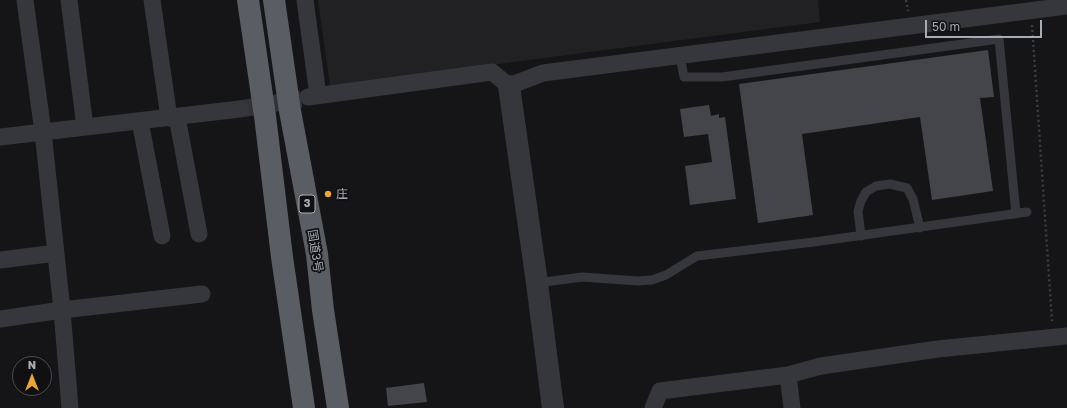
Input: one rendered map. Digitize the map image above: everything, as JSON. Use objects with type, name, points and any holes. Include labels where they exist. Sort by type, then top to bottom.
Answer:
[{"type":"highway","points":[[248,0],[265,116],[282,257],[304,408]]},
{"type":"highway","name":"国道3号","points":[[274,0],[290,111],[317,254],[325,326],[338,408]]},
{"type":"street","points":[[25,0],[43,132],[62,310],[70,408]]},
{"type":"street","points":[[69,0],[85,127]]},
{"type":"street","points":[[152,0],[173,118],[200,234]]},
{"type":"street","points":[[305,0],[313,96],[492,72],[509,86],[553,408]]},
{"type":"street","points":[[509,86],[543,73],[1067,6]]},
{"type":"street","points":[[0,137],[240,109]]},
{"type":"street","points":[[140,121],[162,236]]},
{"type":"street","points":[[0,260],[56,253]]},
{"type":"street","points":[[0,319],[62,310],[202,294]]},
{"type":"street","points":[[653,408],[660,391],[788,375],[821,366],[938,349],[1060,337]]},
{"type":"street","points":[[788,375],[792,408]]},
{"type":"lane","points":[[680,56],[684,77],[722,77],[999,39],[1016,214]]},
{"type":"lane","points":[[862,236],[858,211],[861,201],[866,192],[876,186],[890,184],[907,188],[913,199],[920,228]]},
{"type":"lane","points":[[537,283],[582,277],[638,281],[652,280],[666,275],[697,256],[862,236],[1027,212]]},
{"type":"path","points":[[1031,11],[1060,337]]},
{"type":"shaded area","points":[[318,0],[818,0],[820,22],[330,86]]},
{"type":"building","points":[[988,50],[994,97],[980,98],[993,191],[932,200],[920,117],[802,134],[813,215],[758,223],[739,84]]},
{"type":"building","points":[[709,105],[711,116],[719,114],[719,118],[725,117],[736,199],[690,205],[685,166],[712,162],[708,134],[684,137],[680,109]]},
{"type":"building","points":[[424,383],[427,402],[388,406],[386,388]]},
{"type":"tunnel","points":[[240,109],[301,99]]},
{"type":"place","name":"庄","points":[[328,194]]}]
